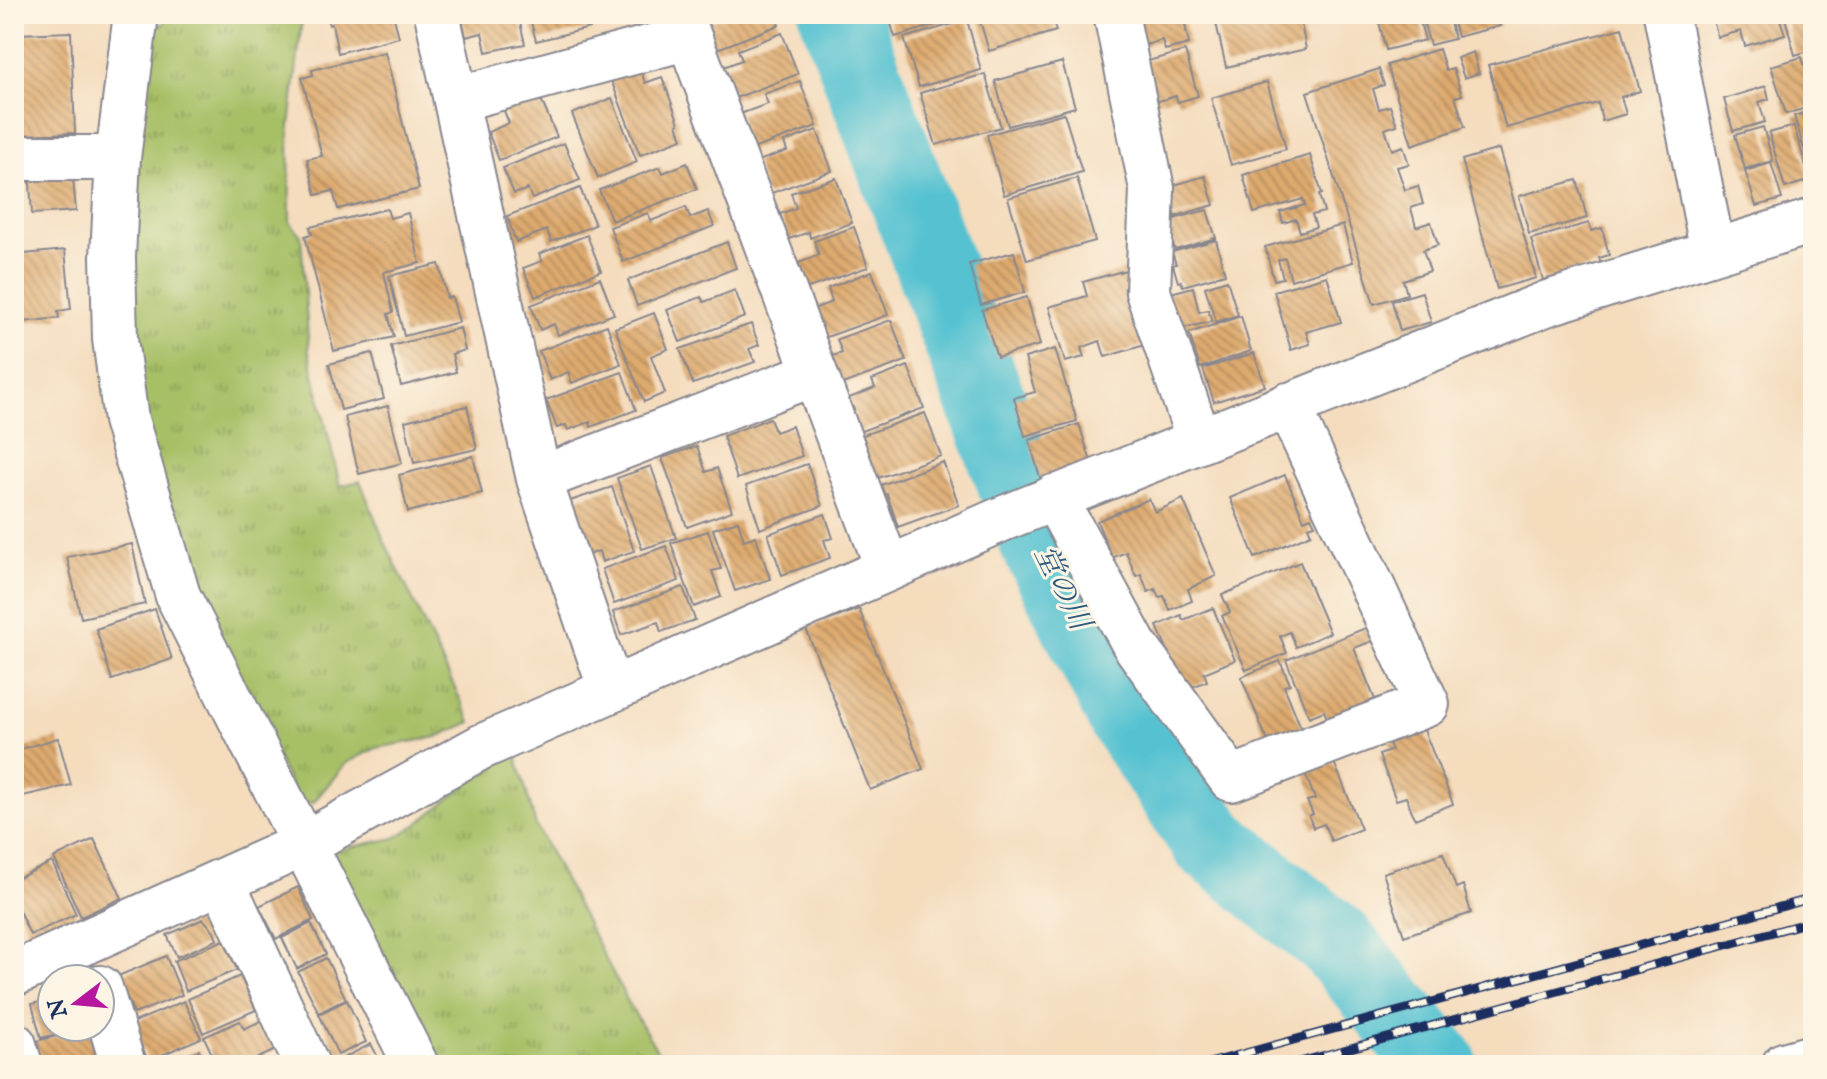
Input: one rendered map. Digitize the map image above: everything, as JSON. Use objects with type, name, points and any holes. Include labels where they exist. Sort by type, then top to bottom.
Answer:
[{"type":"street","points":[[136,14],[118,158],[113,257],[114,325],[126,420],[178,596],[416,1065]]},
{"type":"street","points":[[437,14],[539,479],[611,690]]},
{"type":"street","points":[[1116,14],[1152,189],[1148,292],[1199,440]]},
{"type":"street","points":[[1666,14],[1713,252]]},
{"type":"street","points":[[458,99],[689,37],[888,569]]},
{"type":"street","points":[[14,158],[118,158]]},
{"type":"street","points":[[14,974],[92,960],[222,881],[302,845],[481,747],[1054,497],[1548,303],[1813,221]]},
{"type":"street","points":[[539,479],[815,373]]},
{"type":"street","points":[[1054,497],[1134,644],[1231,779],[1427,704],[1288,405]]},
{"type":"street","points":[[222,881],[307,1065]]},
{"type":"street","points":[[116,1042],[123,1065]]},
{"type":"street","points":[[14,1045],[20,1065]]},
{"type":"street","points":[[1784,1065],[1813,1057]]},
{"type":"green space","points":[[167,14],[302,19],[289,135],[290,222],[301,236],[309,353],[340,486],[360,481],[383,538],[471,722],[437,737],[376,748],[346,763],[313,803],[298,801],[177,552],[150,457],[129,275],[142,24],[163,25]]},
{"type":"green space","points":[[516,754],[536,826],[630,1006],[666,1065],[427,1065],[332,851],[395,838],[419,823],[476,777]]},
{"type":"building","points":[[326,14],[393,14],[399,37],[338,53],[332,24],[329,25]]},
{"type":"building","points":[[461,14],[518,14],[525,44],[486,52],[482,33],[466,37]]},
{"type":"building","points":[[529,14],[586,14],[590,28],[536,41]]},
{"type":"building","points":[[595,14],[637,14],[637,15],[598,25]]},
{"type":"building","points":[[717,14],[775,14],[779,25],[715,50],[704,23],[719,18]]},
{"type":"building","points":[[888,14],[955,14],[956,19],[895,37]]},
{"type":"building","points":[[978,14],[1051,14],[1056,31],[989,51]]},
{"type":"building","points":[[1150,14],[1183,14],[1189,44],[1165,50],[1162,40],[1142,46],[1135,19]]},
{"type":"building","points":[[1214,14],[1299,14],[1306,49],[1226,67]]},
{"type":"building","points":[[1377,14],[1418,14],[1425,40],[1386,50]]},
{"type":"building","points":[[1421,14],[1448,14],[1454,39],[1430,45]]},
{"type":"building","points":[[1451,14],[1497,14],[1500,26],[1457,37]]},
{"type":"building","points":[[1720,14],[1778,14],[1785,34],[1745,46],[1741,31],[1718,37],[1712,17]]},
{"type":"building","points":[[1784,14],[1813,14],[1813,50],[1795,55]]},
{"type":"building","points":[[967,20],[981,70],[919,87],[904,38]]},
{"type":"building","points":[[1622,28],[1640,91],[1621,97],[1626,114],[1602,121],[1598,103],[1506,128],[1488,65]]},
{"type":"building","points":[[71,32],[75,133],[21,135],[17,34]]},
{"type":"building","points":[[782,33],[798,74],[733,99],[721,68],[742,60],[738,50]]},
{"type":"building","points":[[1439,49],[1446,71],[1453,69],[1462,95],[1455,97],[1465,127],[1412,145],[1387,65]]},
{"type":"building","points":[[1185,51],[1198,96],[1178,102],[1176,96],[1148,104],[1137,64]]},
{"type":"building","points":[[385,52],[419,189],[338,209],[333,191],[316,195],[307,159],[322,156],[302,78],[313,75],[312,70]]},
{"type":"building","points":[[1473,52],[1479,73],[1464,78],[1457,58]]},
{"type":"building","points":[[1802,57],[1813,95],[1813,106],[1786,114],[1771,66]]},
{"type":"building","points":[[1062,62],[1075,107],[1008,126],[995,81]]},
{"type":"building","points":[[640,69],[645,83],[662,77],[682,139],[640,155],[611,80]]},
{"type":"building","points":[[1379,69],[1384,85],[1373,89],[1379,109],[1390,106],[1397,125],[1385,129],[1392,150],[1403,146],[1409,164],[1397,167],[1405,190],[1418,186],[1423,204],[1411,208],[1416,227],[1431,222],[1438,245],[1423,250],[1430,271],[1403,280],[1407,294],[1374,304],[1307,92]]},
{"type":"building","points":[[985,74],[1001,127],[936,145],[920,93]]},
{"type":"building","points":[[800,81],[817,126],[747,151],[740,114],[768,104],[764,94]]},
{"type":"building","points":[[1267,82],[1286,149],[1231,165],[1211,98]]},
{"type":"building","points":[[1766,86],[1769,99],[1759,102],[1765,122],[1733,131],[1724,99]]},
{"type":"building","points":[[540,97],[557,137],[499,160],[488,132],[509,123],[504,111]]},
{"type":"building","points":[[612,98],[637,162],[598,178],[572,114]]},
{"type":"building","points":[[1813,110],[1813,175],[1812,175],[1794,116]]},
{"type":"building","points":[[1064,113],[1082,172],[1004,195],[987,135]]},
{"type":"building","points":[[1794,126],[1810,180],[1785,188],[1769,133]]},
{"type":"building","points":[[1763,127],[1773,161],[1745,169],[1735,135]]},
{"type":"building","points":[[817,130],[832,171],[766,195],[755,162],[787,151],[784,142]]},
{"type":"building","points":[[564,143],[580,180],[532,199],[528,189],[514,194],[503,168]]},
{"type":"building","points":[[1499,149],[1536,278],[1497,289],[1462,160]]},
{"type":"building","points":[[1310,155],[1324,212],[1312,215],[1316,227],[1300,232],[1296,219],[1283,223],[1280,212],[1305,205],[1303,199],[1254,213],[1243,175]]},
{"type":"building","points":[[687,163],[697,189],[612,221],[599,190],[660,167],[663,173]]},
{"type":"building","points":[[1771,163],[1782,199],[1756,206],[1745,171]]},
{"type":"building","points":[[29,169],[73,178],[76,211],[32,214]]},
{"type":"building","points":[[1205,176],[1214,205],[1173,217],[1164,188]]},
{"type":"building","points":[[836,178],[852,223],[810,238],[809,232],[789,239],[780,214],[796,208],[791,193]]},
{"type":"building","points":[[1077,178],[1095,241],[1027,260],[1008,198]]},
{"type":"building","points":[[1577,180],[1587,218],[1529,234],[1519,196]]},
{"type":"building","points":[[580,188],[595,225],[551,242],[547,230],[516,242],[507,216]]},
{"type":"building","points":[[686,207],[690,218],[708,211],[714,226],[623,262],[610,227],[648,213],[651,221]]},
{"type":"building","points":[[387,209],[390,218],[408,213],[420,263],[384,272],[393,312],[388,314],[394,337],[334,351],[305,236],[312,234],[310,227]]},
{"type":"building","points":[[1207,210],[1216,238],[1175,250],[1166,221]]},
{"type":"building","points":[[1589,223],[1591,231],[1602,228],[1609,255],[1599,258],[1601,264],[1543,280],[1531,239]]},
{"type":"building","points":[[1343,225],[1353,262],[1291,280],[1285,258],[1278,260],[1283,278],[1274,280],[1265,247]]},
{"type":"building","points":[[854,227],[868,267],[800,291],[791,266],[819,255],[814,241]]},
{"type":"building","points":[[587,235],[601,271],[535,297],[523,268],[542,261],[539,254]]},
{"type":"building","points":[[1216,240],[1225,274],[1183,286],[1181,281],[1178,282],[1172,252]]},
{"type":"building","points":[[727,242],[736,268],[637,306],[628,280]]},
{"type":"building","points":[[65,250],[71,309],[58,311],[59,318],[14,323],[14,255]]},
{"type":"building","points":[[1014,252],[1025,292],[981,305],[969,264]]},
{"type":"building","points":[[439,264],[447,298],[452,297],[459,322],[404,336],[389,276]]},
{"type":"building","points":[[1126,270],[1148,344],[1105,357],[1100,341],[1081,348],[1084,357],[1065,362],[1049,307],[1087,296],[1083,282]]},
{"type":"building","points":[[872,271],[888,315],[824,338],[813,309],[832,302],[828,288]]},
{"type":"building","points":[[1327,276],[1341,322],[1306,332],[1310,344],[1291,350],[1274,291]]},
{"type":"building","points":[[600,278],[614,314],[558,335],[554,324],[540,330],[531,305]]},
{"type":"building","points":[[1227,280],[1238,315],[1216,322],[1205,287]]},
{"type":"building","points":[[1193,287],[1199,312],[1208,310],[1212,322],[1176,329],[1167,294]]},
{"type":"building","points":[[735,290],[745,317],[680,342],[667,310],[701,297],[704,302]]},
{"type":"building","points":[[1422,292],[1431,322],[1400,331],[1392,301]]},
{"type":"building","points":[[1027,297],[1040,345],[997,357],[982,310]]},
{"type":"building","points":[[654,313],[668,349],[651,356],[665,393],[644,402],[615,328]]},
{"type":"building","points":[[1241,316],[1251,351],[1200,368],[1189,333]]},
{"type":"building","points":[[891,320],[906,361],[837,386],[827,358],[842,353],[837,339]]},
{"type":"building","points":[[751,324],[759,345],[749,349],[755,362],[693,384],[680,349]]},
{"type":"building","points":[[607,325],[621,364],[572,383],[568,372],[550,380],[539,351]]},
{"type":"building","points":[[460,328],[465,350],[452,354],[456,372],[401,386],[391,346]]},
{"type":"building","points":[[1055,349],[1077,421],[1025,436],[1014,398],[1035,392],[1025,358]]},
{"type":"building","points":[[372,353],[384,399],[341,410],[329,364]]},
{"type":"building","points":[[1254,353],[1265,386],[1214,402],[1203,369]]},
{"type":"building","points":[[908,366],[924,408],[853,434],[846,413],[854,410],[849,398],[875,388],[872,380]]},
{"type":"building","points":[[622,372],[636,410],[591,427],[590,422],[568,430],[566,425],[557,428],[546,400]]},
{"type":"building","points":[[388,406],[402,463],[359,474],[345,417]]},
{"type":"building","points":[[467,406],[477,449],[414,463],[405,421]]},
{"type":"building","points":[[925,413],[941,456],[875,479],[852,439]]},
{"type":"building","points":[[770,418],[775,432],[792,426],[802,456],[737,479],[723,436]]},
{"type":"building","points":[[1079,424],[1093,468],[1042,484],[1029,440]]},
{"type":"building","points":[[697,446],[706,472],[717,468],[732,511],[687,527],[662,458]]},
{"type":"building","points":[[473,456],[482,493],[408,512],[399,475]]},
{"type":"building","points":[[943,462],[959,505],[898,527],[887,494],[874,499],[870,489]]},
{"type":"building","points":[[807,464],[822,506],[760,529],[746,486]]},
{"type":"building","points":[[651,466],[676,538],[642,549],[617,478]]},
{"type":"building","points":[[1285,475],[1304,520],[1311,517],[1315,525],[1308,527],[1311,534],[1255,558],[1230,498]]},
{"type":"building","points":[[612,487],[634,551],[602,562],[599,551],[589,555],[570,501]]},
{"type":"building","points":[[1149,499],[1155,512],[1183,499],[1216,576],[1188,589],[1192,601],[1170,610],[1164,596],[1159,597],[1155,589],[1148,592],[1141,574],[1136,576],[1126,552],[1112,558],[1097,521]]},
{"type":"building","points":[[825,514],[833,538],[824,540],[830,558],[782,575],[768,534]]},
{"type":"building","points":[[738,521],[744,540],[756,536],[770,579],[735,591],[713,529]]},
{"type":"building","points":[[708,531],[721,569],[712,571],[721,597],[694,607],[671,543]]},
{"type":"building","points":[[132,544],[145,604],[81,618],[67,557]]},
{"type":"building","points":[[666,546],[679,581],[614,604],[602,569]]},
{"type":"building","points":[[1300,562],[1330,633],[1296,647],[1290,632],[1280,636],[1287,653],[1246,670],[1222,616],[1230,612],[1222,595]]},
{"type":"building","points":[[683,587],[695,620],[661,632],[658,622],[621,635],[613,612]]},
{"type":"building","points":[[1213,608],[1235,660],[1204,673],[1207,681],[1185,690],[1157,626],[1181,615],[1183,620]]},
{"type":"building","points":[[155,609],[172,659],[112,680],[96,629]]},
{"type":"building","points":[[859,609],[923,769],[870,790],[806,629]]},
{"type":"building","points":[[1368,627],[1373,641],[1354,648],[1378,707],[1331,727],[1324,711],[1309,717],[1286,660]]},
{"type":"building","points":[[1280,661],[1290,684],[1284,686],[1304,735],[1271,749],[1241,677]]},
{"type":"building","points":[[1424,730],[1453,804],[1415,819],[1406,797],[1396,800],[1379,755],[1392,750],[1389,743]]},
{"type":"building","points":[[58,738],[71,785],[14,798],[14,751]]},
{"type":"building","points":[[1334,762],[1361,829],[1331,841],[1324,824],[1313,828],[1309,816],[1313,814],[1307,801],[1315,799],[1305,773]]},
{"type":"building","points":[[94,839],[122,898],[81,917],[54,858]]},
{"type":"building","points":[[1443,853],[1456,888],[1463,885],[1471,913],[1404,936],[1383,873]]},
{"type":"building","points":[[52,862],[76,914],[30,935],[14,900],[14,880]]},
{"type":"building","points":[[298,887],[313,920],[276,939],[259,906]]},
{"type":"building","points":[[203,919],[214,931],[217,940],[177,957],[167,935]]},
{"type":"building","points":[[311,923],[326,954],[297,969],[282,938]]},
{"type":"building","points":[[224,940],[237,970],[186,991],[174,961]]},
{"type":"building","points":[[166,956],[182,995],[134,1014],[118,976]]},
{"type":"building","points":[[326,958],[346,999],[319,1013],[298,972]]},
{"type":"building","points":[[240,976],[256,1010],[203,1033],[188,999]]},
{"type":"building","points":[[347,1000],[366,1042],[338,1055],[319,1014]]},
{"type":"building","points":[[184,1001],[201,1038],[148,1061],[132,1023]]},
{"type":"building","points":[[265,1019],[278,1049],[243,1065],[217,1065],[204,1037],[240,1021],[244,1029]]},
{"type":"building","points":[[33,1042],[92,1043],[98,1065],[39,1065]]},
{"type":"building","points":[[371,1044],[382,1065],[344,1065],[341,1059]]},
{"type":"building","points":[[199,1050],[206,1065],[165,1065]]},
{"type":"waterway","name":"堂の川","points":[[839,14],[1040,543],[1127,716],[1210,841],[1335,942],[1438,1065]]},
{"type":"railway","points":[[1202,1065],[1813,898]]},
{"type":"railway","points":[[1289,1065],[1813,921]]}]
